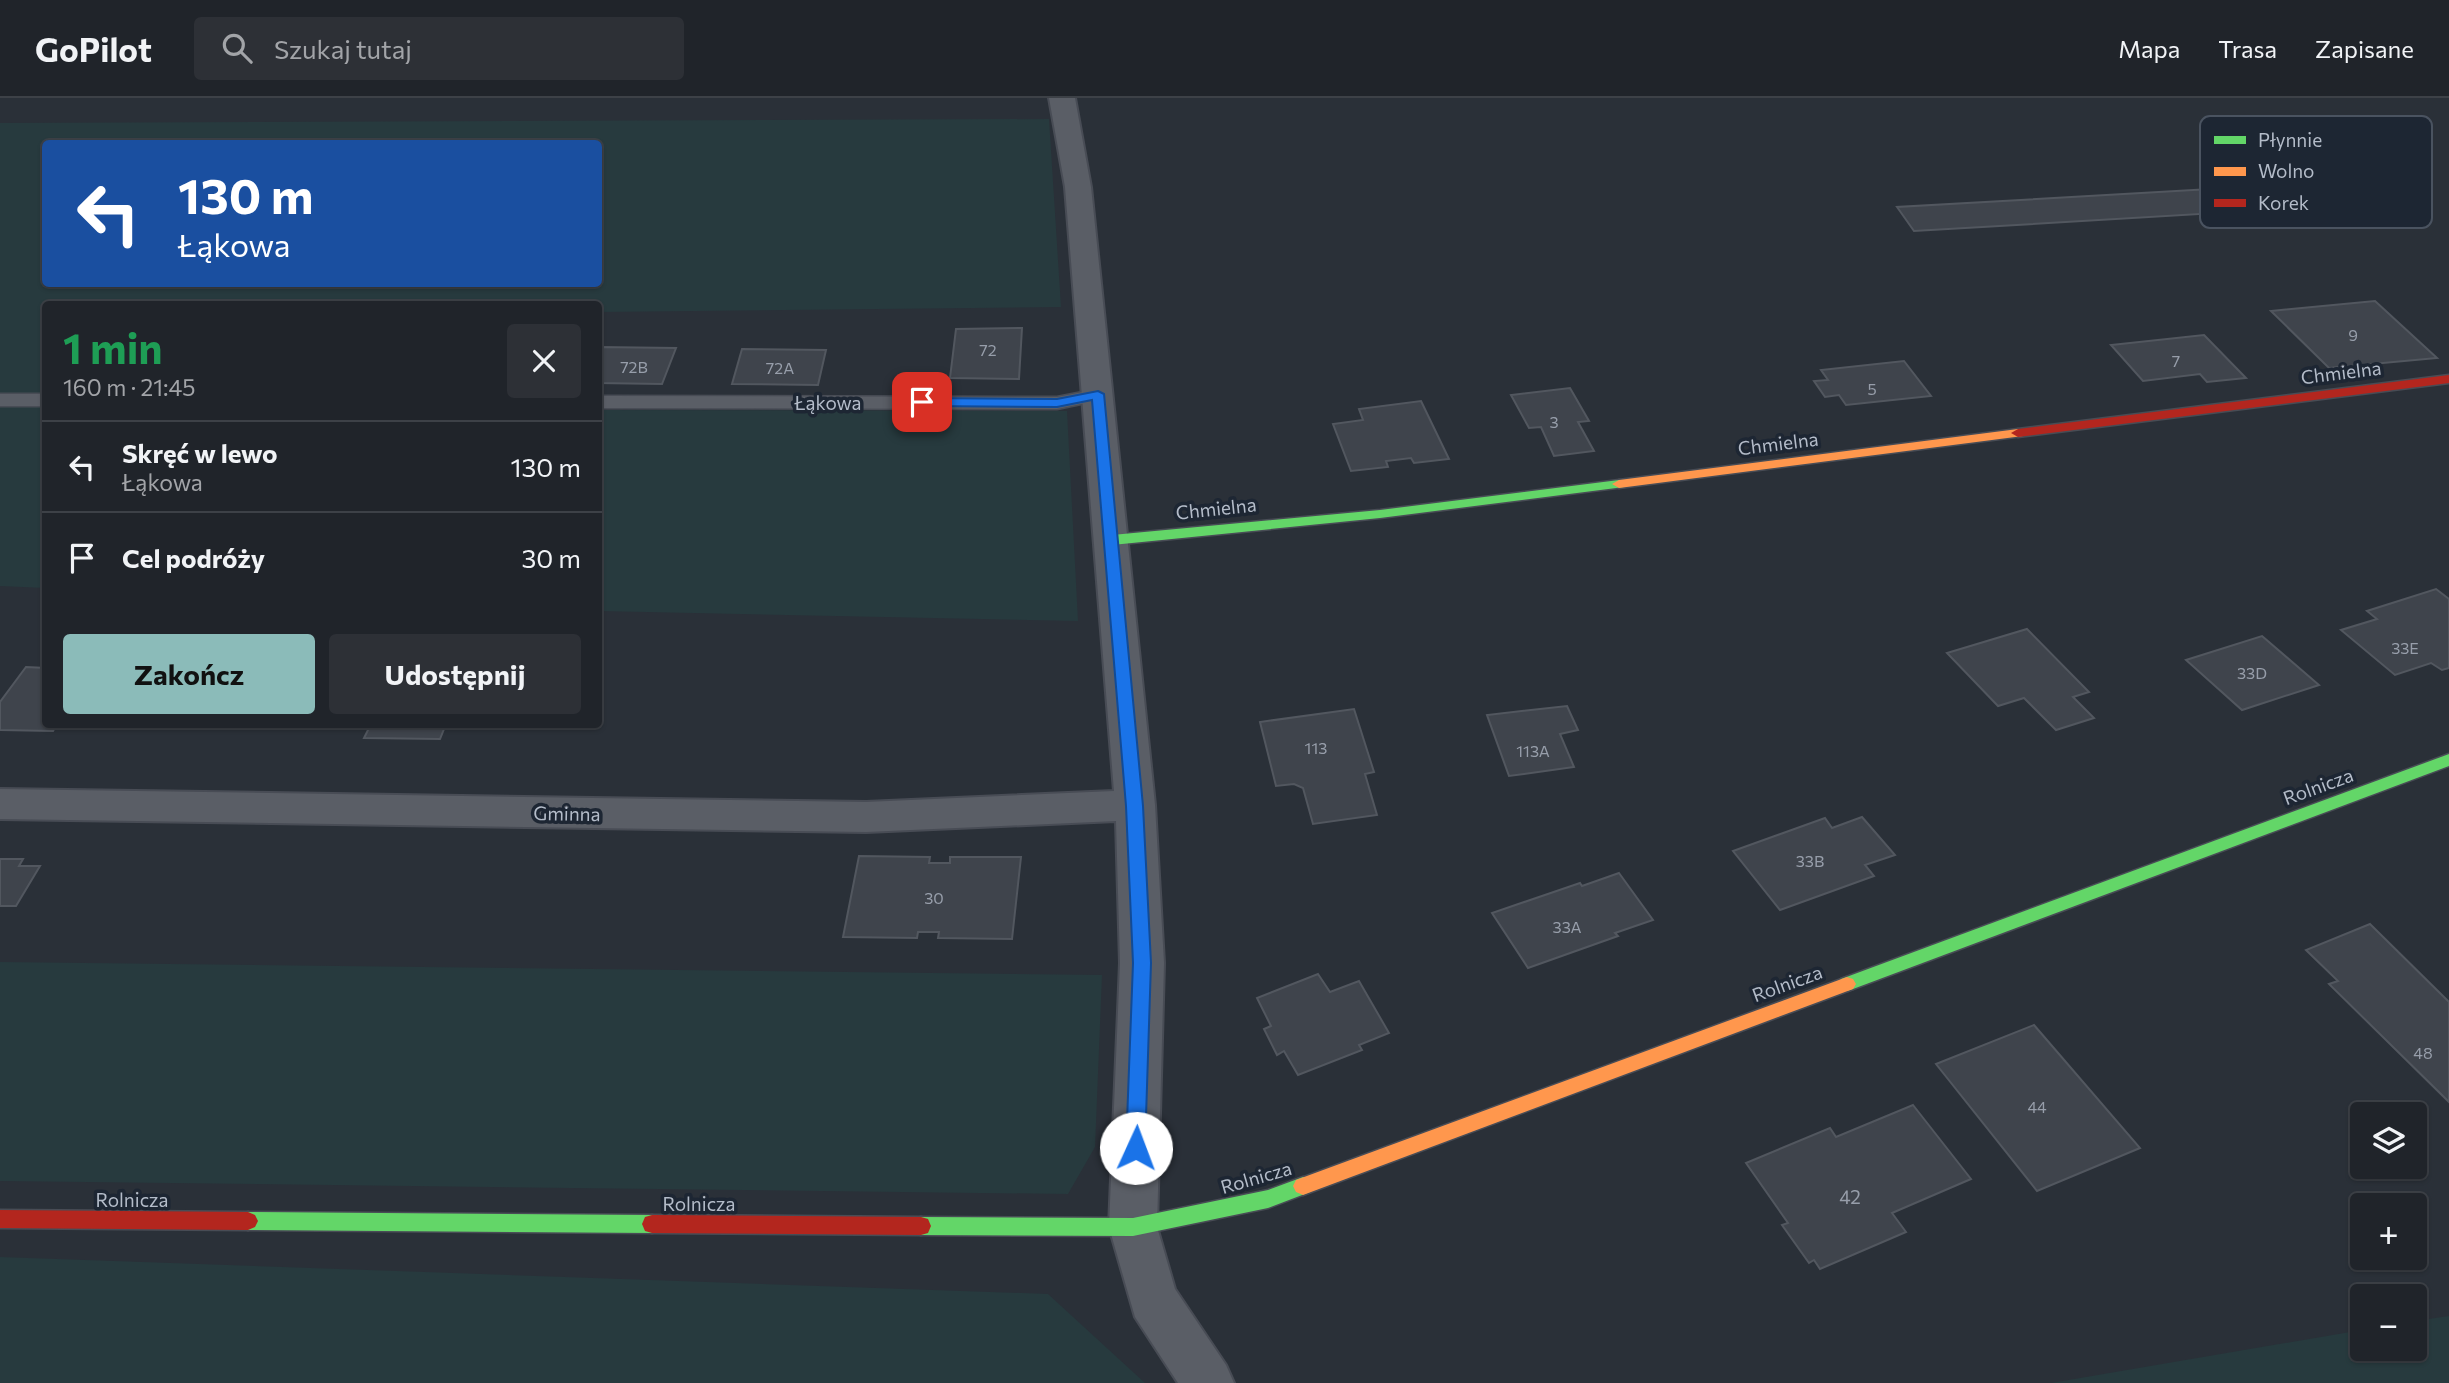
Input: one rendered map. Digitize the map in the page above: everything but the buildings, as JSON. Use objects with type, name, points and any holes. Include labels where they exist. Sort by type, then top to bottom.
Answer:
[{"type":"street","points":[[1062,98],[1078,187],[1135,806],[1142,963],[1133,1227],[1153,1300],[1208,1383]]},
{"type":"street","name":"Chmielna","points":[[1112,540],[1380,514],[2449,379]]},
{"type":"street","name":"Rolnicza","points":[[0,1219],[1133,1227],[1268,1199],[2449,760]]},
{"type":"street","name":"Gminna","points":[[0,804],[866,817],[1135,806]]},
{"type":"lane","name":"Łąkowa","points":[[602,402],[1057,403],[1098,394]]},
{"type":"lane","points":[[0,400],[42,400]]},
{"type":"green space","points":[[1049,119],[1061,307],[602,312],[602,301],[42,301],[42,588],[0,586],[0,123]]},
{"type":"green space","points":[[602,410],[1067,411],[1078,621],[602,611]]},
{"type":"green space","points":[[0,962],[1102,975],[1095,1147],[1068,1194],[0,1181]]},
{"type":"green space","points":[[0,1257],[1048,1294],[1145,1383],[0,1383]]},
{"type":"green space","points":[[2449,1316],[2449,1383],[2051,1383],[2350,1332],[2350,1361],[2427,1361],[2427,1319]]},
{"type":"traffic: fast","points":[[1112,540],[1380,514],[1619,484]]},
{"type":"traffic: fast","points":[[1847,984],[2449,760]]},
{"type":"traffic: fast","points":[[921,1226],[1133,1227],[1268,1199],[1303,1186]]},
{"type":"traffic: fast","points":[[248,1221],[652,1224]]},
{"type":"traffic: slow","points":[[1619,484],[2018,433]]},
{"type":"traffic: slow","points":[[1303,1186],[1847,984]]},
{"type":"traffic: jam","points":[[2018,433],[2449,379]]},
{"type":"traffic: jam","points":[[0,1219],[248,1221]]},
{"type":"traffic: jam","points":[[652,1224],[921,1226]]},
{"type":"route","points":[[922,402],[1057,403],[1098,394],[1135,806],[1142,963],[1136,1148]]}]
